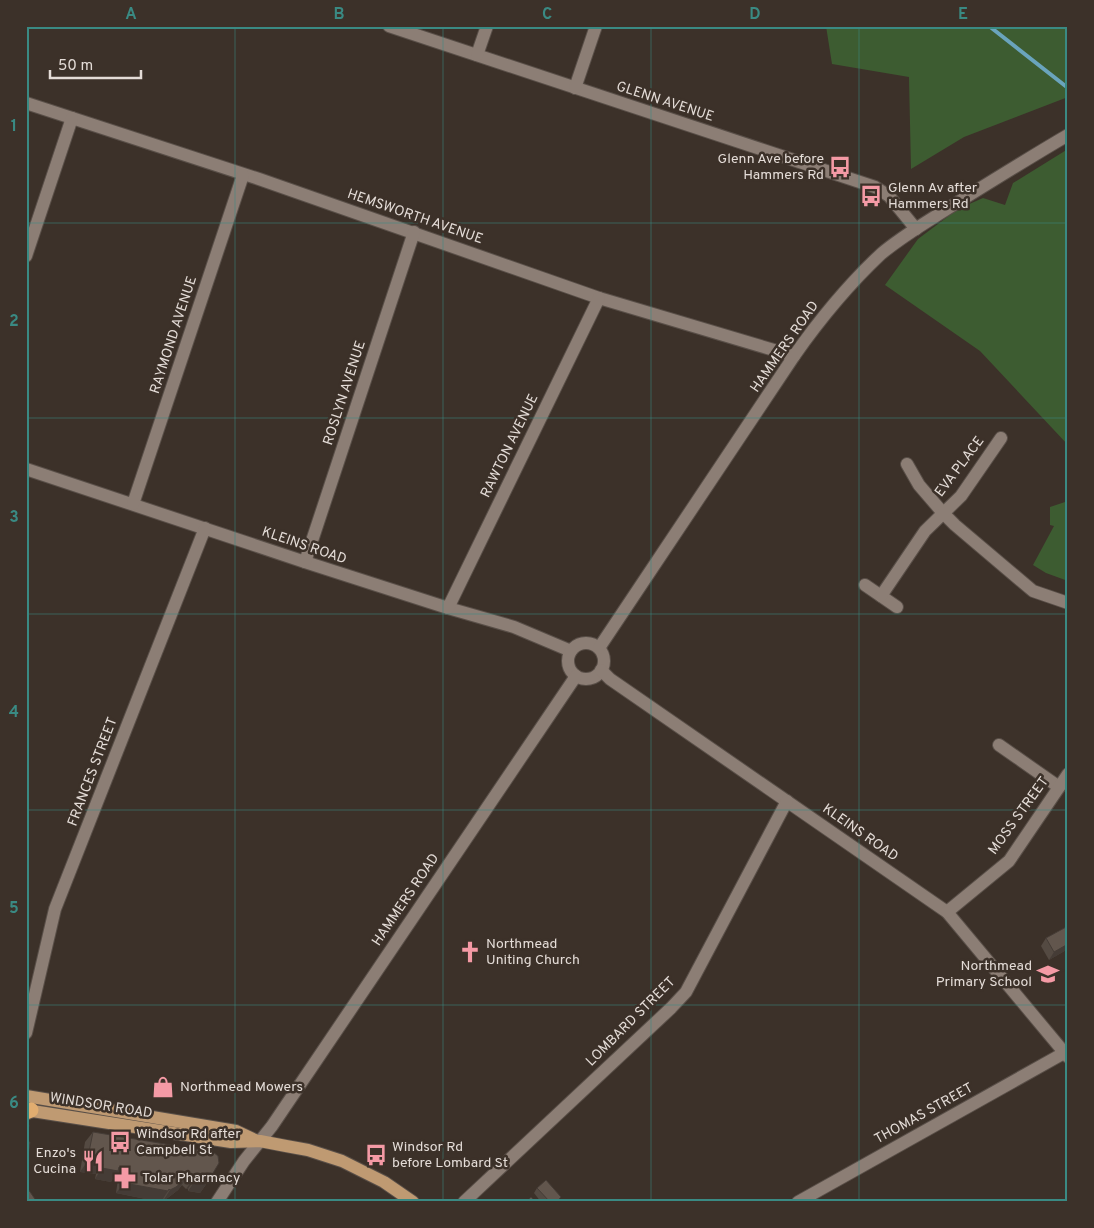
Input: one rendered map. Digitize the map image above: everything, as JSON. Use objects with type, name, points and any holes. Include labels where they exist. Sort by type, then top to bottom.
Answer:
[{"type":"main road","name":"WINDSOR ROAD","points":[[27,1107],[231,1142],[260,1142],[308,1150],[342,1161],[384,1182],[413,1202]]},
{"type":"street","name":"GLENN AVENUE","points":[[389,26],[875,187],[889,196],[916,229]]},
{"type":"street","points":[[477,55],[487,26]]},
{"type":"street","points":[[575,88],[596,26]]},
{"type":"street","name":"HEMSWORTH AVENUE","points":[[26,103],[414,232],[599,298],[794,356]]},
{"type":"street","points":[[26,256],[72,118]]},
{"type":"street","name":"HAMMERS ROAD","points":[[598,648],[794,356],[818,323],[857,278],[882,253],[916,229],[1068,135]]},
{"type":"street","name":"RAYMOND AVENUE","points":[[133,504],[243,175]]},
{"type":"street","name":"ROSLYN AVENUE","points":[[305,562],[414,232]]},
{"type":"street","name":"RAWTON AVENUE","points":[[448,608],[599,298]]},
{"type":"street","name":"EVA PLACE","points":[[881,596],[925,531],[961,496],[1001,438]]},
{"type":"street","points":[[907,464],[919,485],[943,513],[1033,591],[1068,603]]},
{"type":"street","name":"KLEINS ROAD","points":[[26,469],[305,562],[514,627],[571,652]]},
{"type":"street","name":"FRANCES STREET","points":[[26,1033],[55,909],[205,528]]},
{"type":"street","points":[[865,585],[897,607]]},
{"type":"street","points":[[584,643],[589,643],[598,648],[602,652],[604,661],[602,670],[593,678],[587,679],[576,676],[569,667],[571,652],[584,643]]},
{"type":"street","name":"KLEINS ROAD","points":[[602,670],[610,679],[947,912],[1066,1055]]},
{"type":"street","name":"HAMMERS ROAD","points":[[217,1202],[244,1161],[260,1142],[576,676]]},
{"type":"street","points":[[999,745],[1059,787]]},
{"type":"street","name":"MOSS STREET","points":[[947,912],[1009,861],[1068,774]]},
{"type":"street","name":"LOMBARD STREET","points":[[464,1202],[665,1014],[686,992],[786,801]]},
{"type":"street","name":"THOMAS STREET","points":[[798,1202],[1066,1055]]},
{"type":"green space","points":[[826,26],[1068,26],[1068,97],[964,137],[911,169],[909,77],[832,64]]},
{"type":"green space","points":[[1068,149],[1068,445],[980,351],[885,285],[918,239],[958,209],[983,198],[1005,205],[1013,183]]},
{"type":"green space","points":[[1068,501],[1068,581],[1046,573],[1033,565],[1054,526],[1050,525],[1050,507]]},
{"type":"building","points":[[1068,926],[1068,944],[1054,952],[1046,938]]},
{"type":"building","points":[[26,1124],[29,1125],[26,1142]]},
{"type":"building","points":[[93,1132],[213,1152],[218,1156],[219,1163],[207,1183],[195,1181],[188,1173],[184,1177],[186,1179],[168,1191],[124,1183],[125,1168],[119,1167],[118,1171],[102,1168],[103,1164],[87,1162]]},
{"type":"building","points":[[26,1142],[30,1142],[28,1156],[26,1156]]},
{"type":"building","points":[[546,1180],[561,1197],[556,1202],[550,1202],[537,1188]]},
{"type":"building","points":[[26,1186],[37,1202],[26,1202]]},
{"type":"building","points":[[531,1197],[536,1202],[526,1202]]},
{"type":"waterway","points":[[989,26],[1068,88]]},
{"type":"place","name":"Glenn Ave before Hammers Rd","points":[[840,167]]},
{"type":"place","name":"Glenn Av after Hammers Rd","points":[[871,196]]},
{"type":"place","name":"Northmead Uniting Church","points":[[470,952]]},
{"type":"place","name":"Northmead Primary School","points":[[1048,974]]},
{"type":"place","name":"Northmead Mowers","points":[[163,1087]]},
{"type":"place","name":"Windsor Rd after Campbell St","points":[[120,1142]]},
{"type":"place","name":"Windsor Rd before Lombard St","points":[[376,1155]]},
{"type":"place","name":"Enzo's Cucina","points":[[93,1161]]},
{"type":"place","name":"Tolar Pharmacy","points":[[125,1178]]}]
